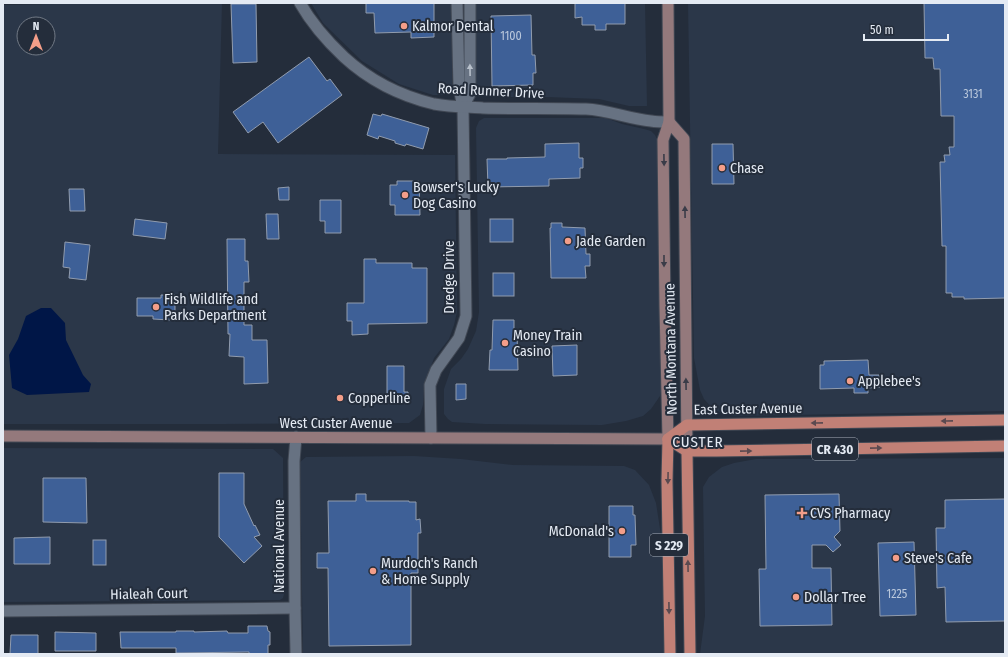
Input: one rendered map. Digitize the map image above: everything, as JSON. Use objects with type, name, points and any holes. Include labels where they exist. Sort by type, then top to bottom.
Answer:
[{"type":"main road","name":"North Montana Avenue","points":[[668,3],[669,122],[663,140],[670,654]]},
{"type":"main road","name":"North Montana Avenue","points":[[669,122],[684,139],[690,654]]},
{"type":"main road","name":"East Custer Avenue","points":[[668,439],[687,425],[1005,420]]},
{"type":"main road","name":"West Custer Avenue","points":[[3,436],[668,439]]},
{"type":"main road","points":[[668,439],[687,451]]},
{"type":"main road","name":"CR 430","points":[[687,451],[1005,446]]},
{"type":"street","name":"Road Runner Drive","points":[[300,3],[312,22],[330,44],[351,63],[366,75],[387,87],[413,98],[434,104],[463,107],[597,110],[652,122],[669,122]]},
{"type":"street","name":"Dredge Drive","points":[[430,438],[430,384],[436,370],[459,338],[466,316],[463,107],[459,88],[457,3]]},
{"type":"street","name":"Dredge Drive","points":[[463,107],[470,94],[470,3]]},
{"type":"street","name":"National Avenue","points":[[296,437],[294,461],[294,608],[296,654]]},
{"type":"street","name":"Hialeah Court","points":[[3,611],[294,608]]},
{"type":"shaded area","points":[[222,3],[218,154],[455,155],[457,312],[449,339],[434,358],[424,387],[423,405],[420,415],[409,423],[3,424],[3,5]]},
{"type":"shaded area","points":[[311,3],[452,3],[452,89],[450,92],[443,95],[433,95],[399,84],[362,61],[323,23]]},
{"type":"shaded area","points":[[473,3],[645,3],[647,106],[629,106],[599,99],[476,97]]},
{"type":"shaded area","points":[[688,3],[1005,3],[1005,411],[733,416],[719,412],[711,407],[704,399],[700,390],[694,358]]},
{"type":"shaded area","points":[[484,118],[606,118],[622,124],[651,131],[655,135],[658,141],[662,388],[660,396],[651,409],[643,416],[626,421],[602,425],[485,424],[452,422],[444,414],[444,389],[451,369],[468,349],[476,331],[479,312],[476,128],[479,121]]},
{"type":"shaded area","points":[[3,448],[273,449],[283,458],[283,598],[280,600],[3,602]]},
{"type":"shaded area","points":[[414,456],[461,459],[513,465],[624,466],[635,470],[649,485],[656,503],[663,548],[664,654],[303,654],[300,462],[306,457]]},
{"type":"shaded area","points":[[1005,458],[1005,654],[700,654],[705,616],[703,487],[709,477],[722,467],[756,459]]},
{"type":"water","points":[[41,308],[51,308],[65,323],[66,340],[83,375],[91,384],[89,392],[27,395],[12,388],[9,355],[18,339],[26,316]]},
{"type":"building","name":"Kalmor Dental","points":[[366,3],[434,3],[434,37],[411,38],[411,32],[375,33],[374,13],[366,13]]},
{"type":"building","points":[[575,3],[625,3],[625,24],[606,24],[606,30],[595,30],[595,25],[582,25],[582,17],[575,18]]},
{"type":"building","points":[[924,3],[1005,3],[1005,298],[964,299],[964,297],[952,297],[952,293],[946,293],[946,246],[942,246],[940,162],[945,162],[944,155],[950,155],[949,147],[954,147],[954,116],[941,116],[940,69],[934,69],[933,58],[925,58]]},
{"type":"building","points":[[231,4],[256,4],[257,62],[233,63]]},
{"type":"building","points":[[531,15],[532,55],[535,55],[536,73],[533,73],[533,85],[492,86],[491,16]]},
{"type":"building","points":[[309,57],[327,81],[330,79],[342,95],[278,143],[263,122],[248,133],[233,112]]},
{"type":"building","points":[[373,114],[381,116],[382,114],[429,128],[423,149],[406,144],[405,146],[379,136],[378,139],[367,135]]},
{"type":"building","points":[[579,143],[579,158],[583,158],[583,168],[580,168],[580,178],[549,179],[549,186],[488,187],[487,159],[545,157],[545,144]]},
{"type":"building","points":[[712,144],[733,144],[734,184],[712,184]]},
{"type":"building","name":"Bowser's Lucky Dog Casino","points":[[397,181],[419,181],[420,215],[395,215],[395,205],[390,205],[390,185],[397,185]]},
{"type":"building","points":[[289,187],[289,200],[279,200],[278,188]]},
{"type":"building","points":[[69,189],[84,189],[85,211],[70,211]]},
{"type":"building","points":[[320,200],[341,200],[341,233],[325,233],[325,221],[320,221]]},
{"type":"building","points":[[266,214],[278,214],[279,239],[267,239]]},
{"type":"building","points":[[135,219],[167,223],[165,239],[133,235]]},
{"type":"building","points":[[490,219],[513,219],[513,242],[490,242]]},
{"type":"building","name":"Jade Garden","points":[[551,223],[562,223],[562,227],[585,228],[586,254],[590,254],[590,266],[585,266],[586,278],[551,278]]},
{"type":"building","points":[[227,239],[245,239],[245,261],[248,261],[249,282],[244,282],[244,325],[252,325],[252,340],[267,340],[268,383],[244,384],[244,357],[229,356],[230,334],[228,334]]},
{"type":"building","points":[[65,242],[90,245],[86,280],[69,278],[70,268],[63,267]]},
{"type":"building","points":[[364,259],[376,259],[376,263],[412,263],[412,268],[427,268],[427,323],[368,324],[368,334],[352,335],[352,321],[347,321],[347,303],[364,303]]},
{"type":"building","points":[[493,273],[514,273],[514,296],[493,296]]},
{"type":"building","name":"Fish Wildlife and Parks Department","points":[[161,295],[175,295],[175,316],[170,316],[170,320],[153,319],[153,316],[137,316],[137,298],[161,298]]},
{"type":"building","name":"Money Train Casino","points":[[493,320],[514,320],[514,332],[517,333],[518,370],[489,370],[490,350],[492,350]]},
{"type":"building","points":[[577,345],[577,375],[553,376],[552,346]]},
{"type":"building","name":"Applebee's","points":[[868,360],[869,375],[879,375],[880,387],[868,388],[868,393],[854,393],[854,388],[820,389],[820,365],[824,365],[824,361]]},
{"type":"building","points":[[387,366],[404,366],[404,392],[408,392],[408,402],[387,402]]},
{"type":"building","points":[[456,384],[466,384],[466,399],[456,400]]},
{"type":"building","points":[[219,473],[244,473],[244,504],[254,526],[255,525],[260,535],[254,537],[262,546],[244,563],[219,537]]},
{"type":"building","points":[[43,478],[86,478],[87,523],[43,522]]},
{"type":"building","name":"Murdoch's Ranch & Home Supply","points":[[356,494],[366,494],[366,501],[416,502],[416,520],[420,519],[421,533],[418,533],[418,573],[411,573],[411,645],[329,646],[328,568],[317,568],[317,553],[329,553],[328,501],[356,501]]},
{"type":"building","points":[[839,494],[840,531],[834,537],[841,545],[833,552],[826,545],[812,545],[812,568],[831,568],[832,625],[760,626],[759,569],[766,569],[765,495]]},
{"type":"building","points":[[1005,499],[1005,621],[946,622],[945,587],[937,588],[936,528],[945,528],[945,500]]},
{"type":"building","name":"McDonald's","points":[[609,506],[633,506],[633,515],[635,515],[636,545],[631,545],[631,557],[609,557]]},
{"type":"building","points":[[50,537],[50,564],[14,564],[14,538]]},
{"type":"building","points":[[93,540],[106,540],[106,565],[93,565]]},
{"type":"building","points":[[914,542],[916,615],[880,616],[878,543]]},
{"type":"building","points":[[248,626],[267,626],[268,631],[270,632],[268,654],[249,654],[249,652],[176,653],[176,648],[121,648],[120,632],[227,631],[228,633],[248,633]]},
{"type":"building","points":[[55,632],[96,633],[96,651],[55,651]]},
{"type":"building","points":[[11,635],[38,635],[38,654],[10,654]]},
{"type":"place","name":"Kalmor Dental","points":[[404,26]]},
{"type":"place","name":"Chase","points":[[722,168]]},
{"type":"place","name":"Bowser's Lucky Dog Casino","points":[[405,195]]},
{"type":"place","name":"Jade Garden","points":[[568,241]]},
{"type":"place","name":"Fish Wildlife and Parks Department","points":[[156,307]]},
{"type":"place","name":"Money Train Casino","points":[[505,343]]},
{"type":"place","name":"Applebee's","points":[[850,381]]},
{"type":"place","name":"Copperline","points":[[340,398]]},
{"type":"place","name":"CVS Pharmacy","points":[[802,513]]},
{"type":"place","name":"McDonald's","points":[[622,531]]},
{"type":"place","name":"Steve's Cafe","points":[[896,558]]},
{"type":"place","name":"Murdoch's Ranch & Home Supply","points":[[373,571]]},
{"type":"place","name":"Dollar Tree","points":[[796,597]]},
{"type":"district","name":"CUSTER","points":[[698,442]]}]
